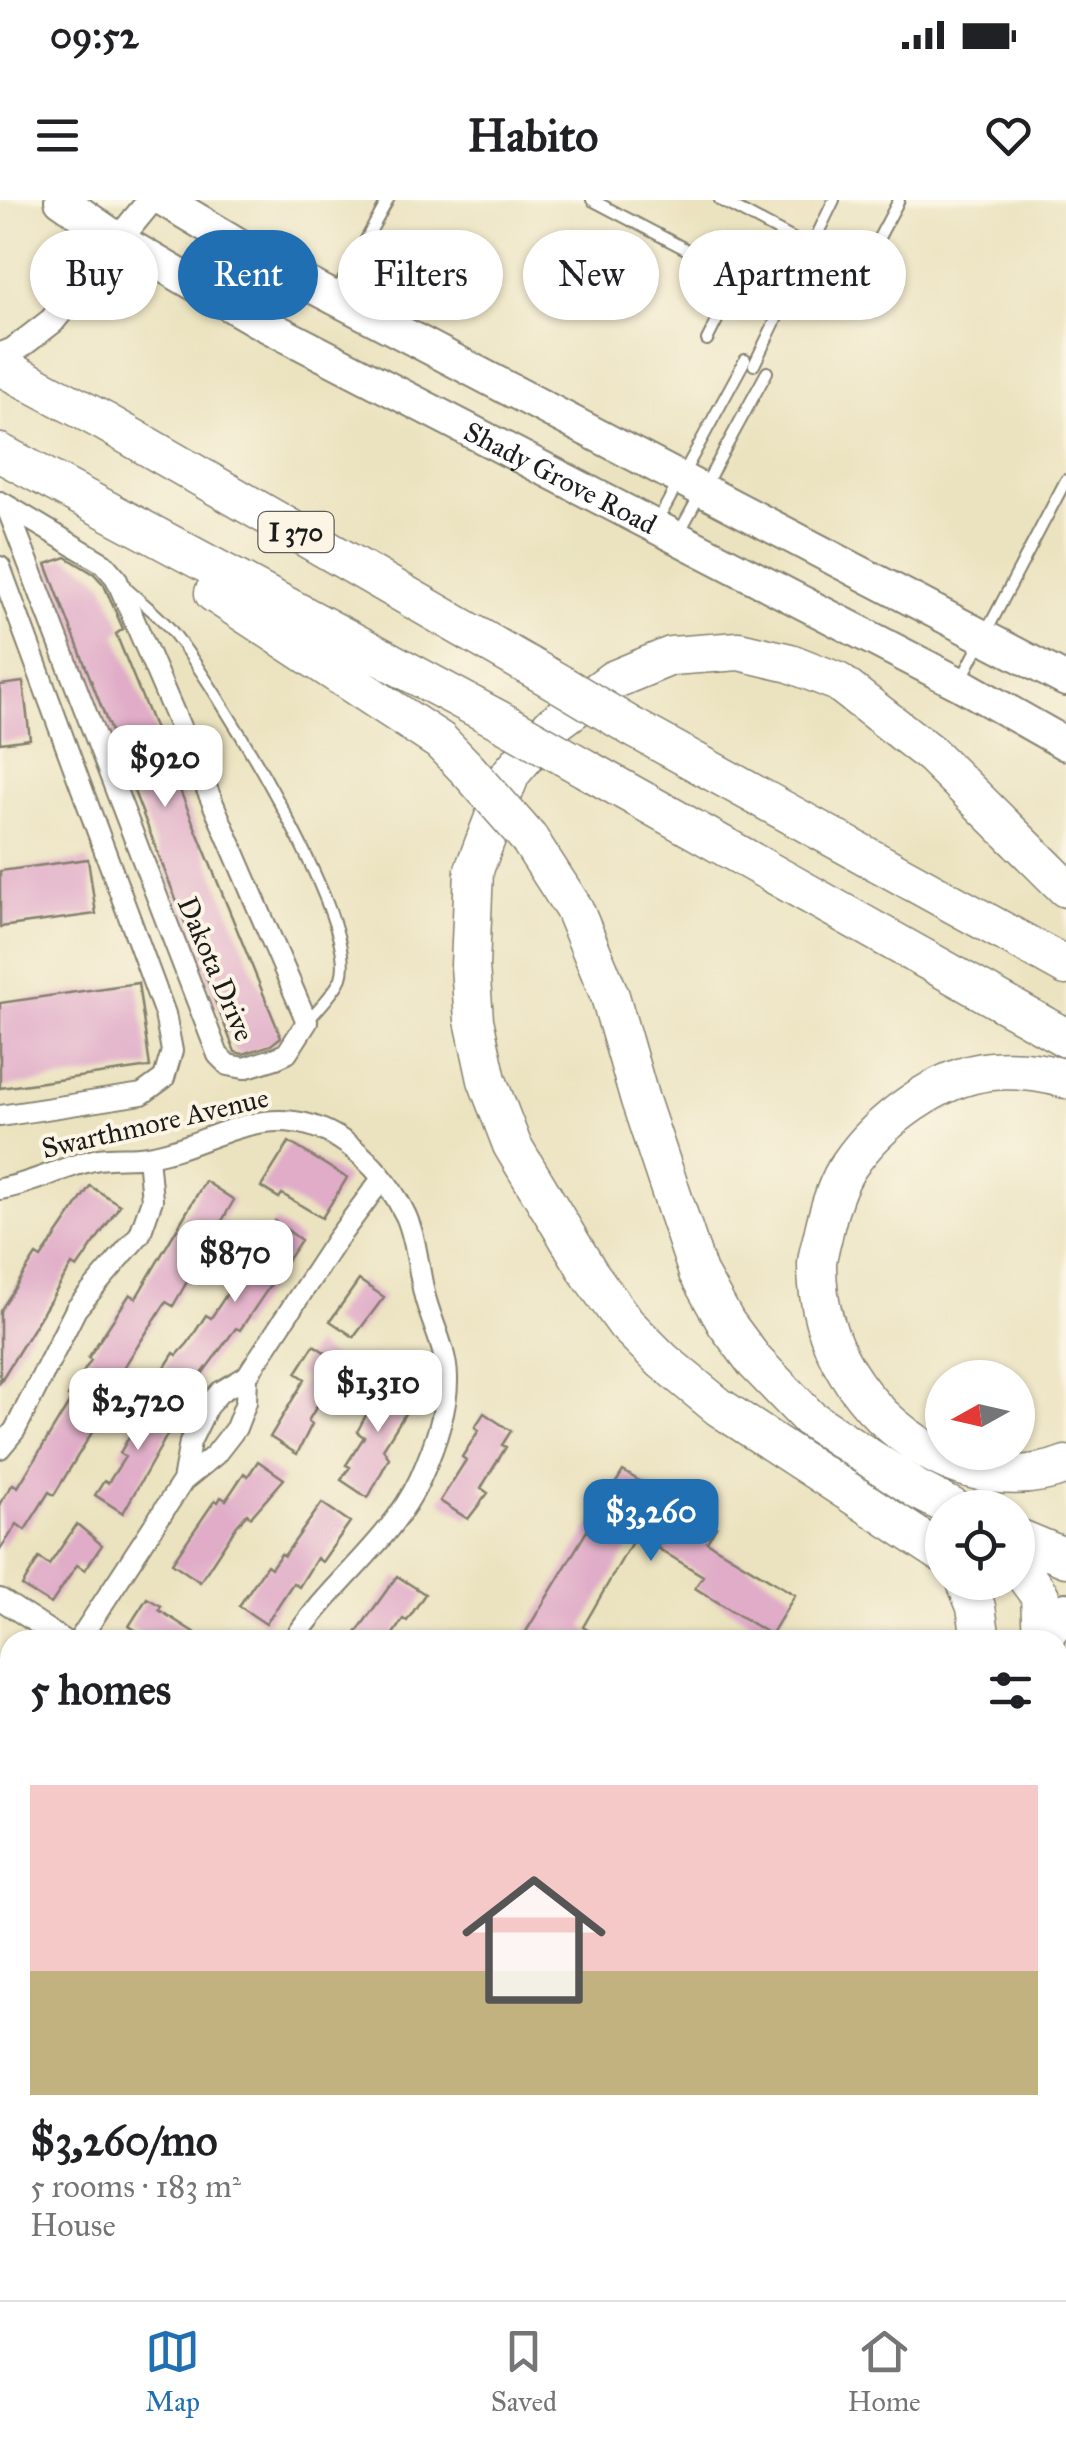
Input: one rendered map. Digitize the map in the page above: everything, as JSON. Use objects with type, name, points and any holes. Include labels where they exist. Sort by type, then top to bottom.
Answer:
[{"type":"highway","name":"I 370","points":[[9,367],[632,727],[1066,966]]},
{"type":"highway","name":"I 370","points":[[0,456],[514,728],[1066,1038]]},
{"type":"highway","points":[[0,456],[440,741],[530,839],[574,909],[610,996],[698,1273],[726,1323],[765,1374],[809,1418],[925,1494]]},
{"type":"highway","points":[[925,1542],[719,1408],[626,1324],[589,1273],[512,1145],[486,1080],[474,1020],[470,966],[474,870],[510,773],[551,726],[613,680],[671,656],[738,651],[790,663],[838,682],[932,755],[1066,888]]},
{"type":"highway","points":[[1066,1078],[1040,1072],[989,1071],[943,1084],[914,1101],[848,1165],[829,1210],[816,1262],[822,1306],[835,1354],[855,1388],[910,1440],[949,1463],[1010,1476],[1046,1473],[1066,1465]]},
{"type":"highway","points":[[1035,1545],[1066,1558]]},
{"type":"highway","points":[[1035,1589],[1040,1596],[1042,1630]]},
{"type":"highway","points":[[974,1600],[979,1630]]},
{"type":"main road","name":"Shady Grove Road","points":[[60,200],[104,230]]},
{"type":"main road","name":"Shady Grove Road","points":[[164,200],[281,270],[1066,680]]},
{"type":"main road","name":"Shady Grove Road","points":[[158,263],[256,320],[960,684],[1066,744]]},
{"type":"main road","points":[[1050,1630],[1066,1609]]},
{"type":"street","points":[[127,230],[151,200]]},
{"type":"street","points":[[9,367],[13,352],[53,320]]},
{"type":"street","name":"Dakota Drive","points":[[3,504],[103,563],[116,578],[307,1022],[287,1053],[244,1068],[228,1066],[218,1055],[3,504]]},
{"type":"street","points":[[0,567],[165,1014],[172,1051],[164,1078],[142,1094],[0,1116]]},
{"type":"street","name":"Swarthmore Avenue","points":[[0,1189],[94,1160],[148,1156],[230,1129],[293,1122],[341,1139],[355,1149],[381,1180],[406,1217],[412,1236],[425,1297],[443,1350],[445,1396],[431,1450],[407,1503],[374,1548],[303,1630]]},
{"type":"street","points":[[0,1448],[15,1430],[76,1309],[140,1234],[152,1200],[148,1156]]},
{"type":"street","points":[[183,1480],[190,1442],[207,1407],[220,1392],[246,1376],[381,1180]]},
{"type":"street","points":[[86,1630],[183,1480],[215,1455],[236,1428],[246,1402],[246,1376]]},
{"type":"street","points":[[0,1599],[48,1630]]},
{"type":"lane","points":[[334,296],[388,200]]},
{"type":"lane","points":[[592,200],[740,277],[707,340]]},
{"type":"lane","points":[[720,200],[776,230]]},
{"type":"lane","points":[[819,230],[834,200]]},
{"type":"lane","points":[[882,230],[898,200]]},
{"type":"lane","points":[[665,532],[774,320]]},
{"type":"lane","points":[[665,532],[766,372]]},
{"type":"lane","points":[[960,684],[1066,480]]},
{"type":"lane","points":[[116,578],[171,629],[267,776],[335,923],[341,978],[307,1022]]},
{"type":"building","points":[[66,557],[104,585],[123,629],[116,634],[281,1037],[271,1045],[243,1054],[235,1052],[46,564]]},
{"type":"building","points":[[23,682],[30,739],[0,743],[0,685]]},
{"type":"building","points":[[88,859],[96,914],[0,927],[0,871]]},
{"type":"building","points":[[138,983],[150,1067],[0,1088],[0,1003]]},
{"type":"building","points":[[289,1142],[347,1178],[322,1218],[282,1194],[279,1198],[261,1187]]},
{"type":"building","points":[[205,1181],[234,1200],[173,1306],[166,1302],[112,1386],[115,1388],[90,1427],[94,1429],[54,1495],[49,1492],[25,1530],[17,1524],[0,1550],[0,1503],[13,1484],[18,1487],[72,1398],[68,1396],[91,1360],[88,1358],[130,1294],[136,1298]]},
{"type":"building","points":[[90,1186],[120,1205],[77,1268],[72,1265],[0,1382],[0,1311],[36,1255],[41,1258]]},
{"type":"building","points":[[275,1221],[301,1240],[240,1330],[236,1328],[193,1386],[165,1367],[174,1353],[177,1355],[188,1343],[206,1315],[211,1318]]},
{"type":"building","points":[[359,1280],[384,1297],[354,1337],[330,1321]]},
{"type":"building","points":[[314,1345],[342,1364],[308,1421],[312,1424],[297,1454],[270,1437],[305,1379],[296,1373]]},
{"type":"building","points":[[388,1374],[418,1393],[383,1449],[389,1458],[368,1498],[341,1480],[364,1437],[357,1432]]},
{"type":"building","points":[[147,1392],[176,1411],[165,1429],[169,1431],[123,1513],[95,1495],[125,1457],[120,1453],[144,1410],[138,1407]]},
{"type":"building","points":[[484,1413],[511,1431],[502,1445],[506,1447],[481,1488],[488,1493],[468,1519],[440,1501],[466,1460],[462,1457],[479,1430],[475,1427]]},
{"type":"building","points":[[258,1461],[284,1479],[251,1517],[247,1514],[236,1527],[200,1582],[172,1563],[215,1500],[226,1500],[244,1473],[248,1476]]},
{"type":"building","points":[[623,1471],[716,1527],[707,1542],[795,1595],[774,1630],[763,1630],[695,1588],[703,1576],[636,1535],[583,1627],[588,1630],[527,1630]]},
{"type":"building","points":[[322,1503],[350,1522],[322,1562],[317,1558],[299,1587],[293,1583],[266,1624],[239,1606],[267,1565],[271,1568],[281,1554],[284,1556]]},
{"type":"building","points":[[77,1524],[102,1545],[85,1570],[77,1565],[51,1604],[22,1586],[39,1558],[49,1565]]},
{"type":"building","points":[[397,1576],[425,1594],[407,1621],[403,1619],[396,1630],[358,1630]]},
{"type":"building","points":[[147,1598],[190,1630],[135,1630],[129,1626]]}]
